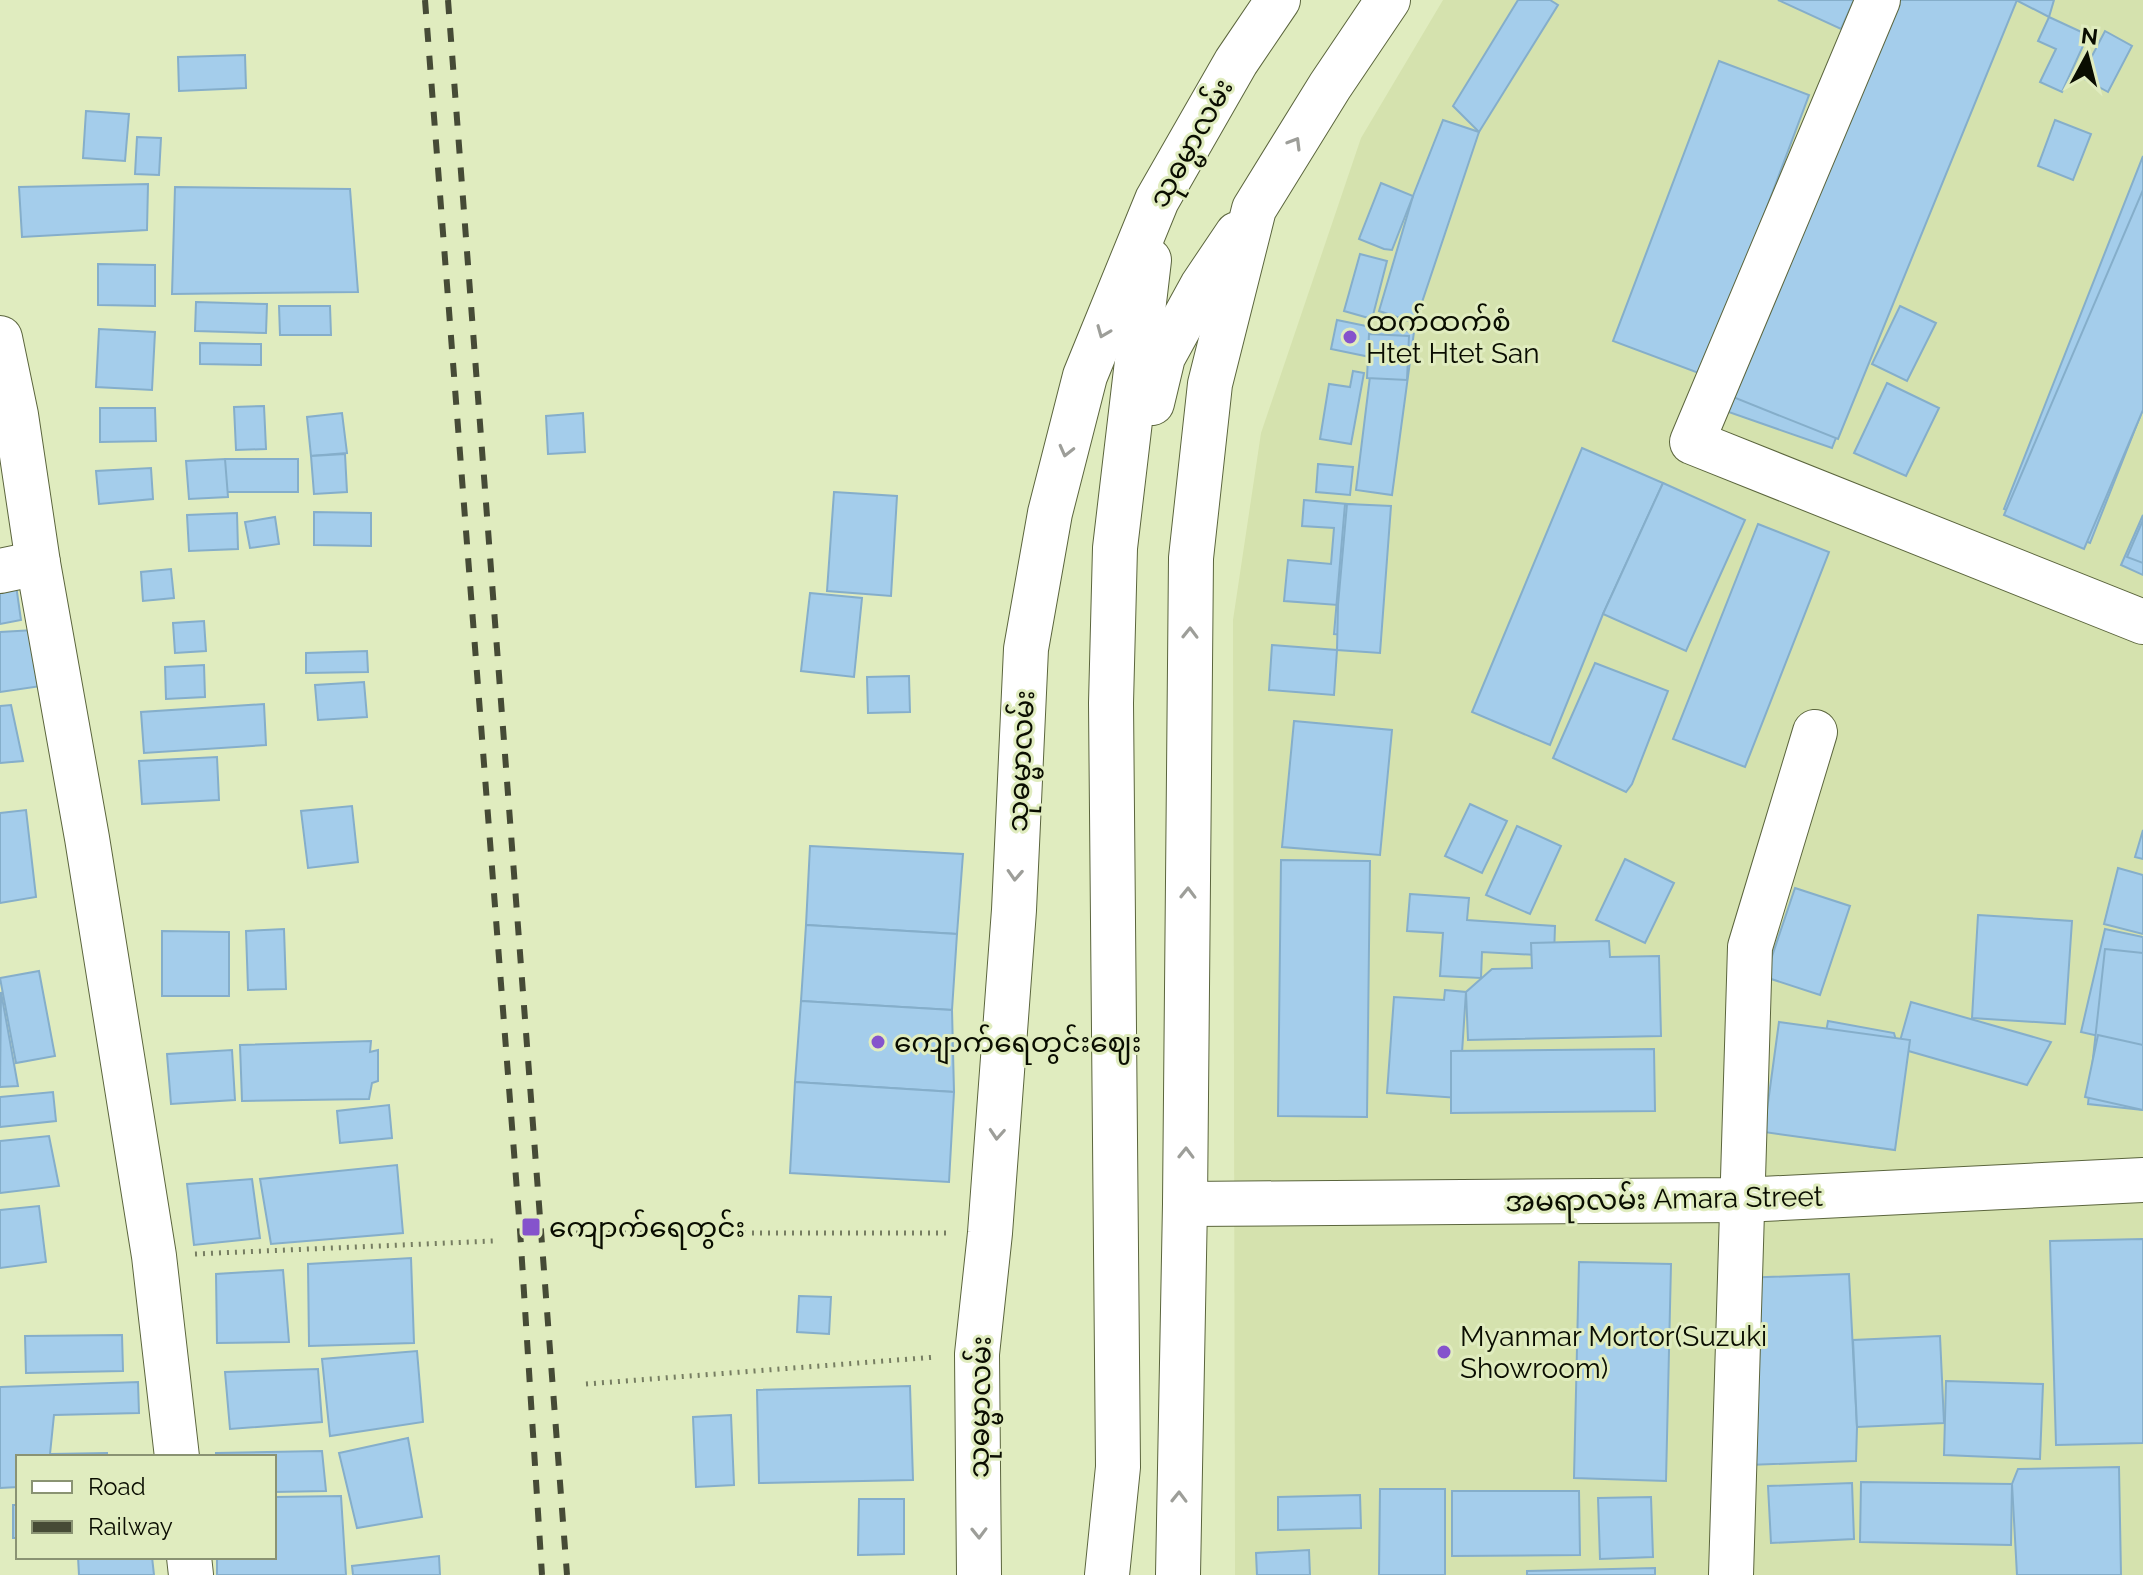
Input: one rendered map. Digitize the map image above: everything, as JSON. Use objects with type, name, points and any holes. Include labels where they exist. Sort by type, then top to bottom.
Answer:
[{"type":"main road","name":"သုဓမ္မာလမ်း","points":[[979,1575],[977,1354],[990,1233],[1014,910],[1026,649],[1050,513],[1085,376],[1157,200],[1236,62],[1278,0]]},
{"type":"main road","points":[[1115,548],[1163,357],[1202,286],[1388,0]]},
{"type":"main road","points":[[1878,0],[1692,442],[2143,622]]},
{"type":"main road","points":[[1107,1575],[1118,1467],[1111,703],[1115,548],[1157,200]]},
{"type":"main road","points":[[1178,1575],[1191,558],[1210,384],[1254,209]]},
{"type":"main road","points":[[0,338],[16,415],[19,567],[87,838],[154,1256],[177,1455]]},
{"type":"main road","points":[[1731,1575],[1750,947],[1815,732]]},
{"type":"main road","name":"အမရာလမ်း Amara Street","points":[[1185,1204],[1742,1200],[2143,1180]]},
{"type":"path","points":[[560,1233],[990,1233]]},
{"type":"path","points":[[154,1256],[493,1241]]},
{"type":"path","points":[[586,1384],[977,1354]]},
{"type":"shaded area","points":[[1443,0],[2143,0],[2143,1575],[1235,1575],[1233,620],[1261,433],[1361,138]]},
{"type":"building","points":[[1518,0],[1550,0],[1558,5],[1479,132],[1453,106]]},
{"type":"building","points":[[1778,0],[1854,0],[1841,29]]},
{"type":"building","points":[[1887,0],[2008,0],[1832,448],[1720,409]]},
{"type":"building","points":[[1895,0],[2017,0],[1838,439],[1733,397]]},
{"type":"building","points":[[2016,0],[2054,0],[2049,17]]},
{"type":"building","points":[[2049,17],[2088,35],[2062,92],[2040,82],[2056,49],[2038,41]]},
{"type":"building","points":[[2105,31],[2132,46],[2108,92],[2081,77]]},
{"type":"building","points":[[245,55],[246,88],[179,91],[178,57]]},
{"type":"building","points":[[1719,61],[1809,95],[1704,375],[1613,341]]},
{"type":"building","points":[[86,111],[129,114],[125,161],[83,158]]},
{"type":"building","points":[[1443,120],[1479,132],[1415,323],[1379,311],[1413,196]]},
{"type":"building","points":[[2055,120],[2091,134],[2073,180],[2038,166]]},
{"type":"building","points":[[137,137],[161,138],[159,175],[135,174]]},
{"type":"building","points":[[2143,156],[2143,409],[2090,543],[2004,509]]},
{"type":"building","points":[[1381,183],[1413,196],[1392,250],[1359,239]]},
{"type":"building","points":[[148,184],[147,230],[22,237],[19,187]]},
{"type":"building","points":[[175,187],[350,189],[358,292],[172,294]]},
{"type":"building","points":[[2143,190],[2143,410],[2084,549],[2004,515]]},
{"type":"building","points":[[1360,254],[1387,261],[1372,319],[1344,311]]},
{"type":"building","points":[[98,264],[155,265],[155,306],[98,305]]},
{"type":"building","points":[[196,302],[267,304],[266,333],[195,331]]},
{"type":"building","points":[[279,306],[330,306],[331,335],[280,335]]},
{"type":"building","points":[[1900,306],[1936,323],[1907,381],[1872,364]]},
{"type":"building","points":[[1337,320],[1376,328],[1370,357],[1331,349]]},
{"type":"building","points":[[1376,328],[1414,332],[1392,495],[1356,490]]},
{"type":"building","points":[[99,329],[155,332],[152,390],[96,387]]},
{"type":"building","points":[[1369,334],[1409,336],[1407,380],[1367,378]]},
{"type":"building","points":[[200,343],[261,344],[261,365],[200,364]]},
{"type":"building","points":[[1353,371],[1364,373],[1351,444],[1320,439],[1329,384],[1350,387]]},
{"type":"building","points":[[1887,383],[1939,408],[1906,476],[1854,453]]},
{"type":"building","points":[[264,406],[266,449],[236,450],[234,407]]},
{"type":"building","points":[[100,408],[155,408],[156,441],[100,442]]},
{"type":"building","points":[[342,413],[347,453],[311,456],[307,417]]},
{"type":"building","points":[[583,413],[585,452],[548,454],[546,416]]},
{"type":"building","points":[[1582,448],[1663,483],[1603,614],[1550,745],[1472,712]]},
{"type":"building","points":[[345,454],[347,492],[314,494],[311,456]]},
{"type":"building","points":[[225,459],[298,459],[298,492],[225,492]]},
{"type":"building","points":[[225,459],[228,497],[189,499],[186,461]]},
{"type":"building","points":[[1318,464],[1353,467],[1350,495],[1316,492]]},
{"type":"building","points":[[151,468],[153,499],[99,504],[96,471]]},
{"type":"building","points":[[1663,483],[1745,520],[1686,651],[1603,614]]},
{"type":"building","points":[[834,492],[897,496],[891,596],[827,591]]},
{"type":"building","points":[[1304,500],[1347,504],[1338,605],[1284,601],[1288,560],[1331,564],[1334,528],[1302,526]]},
{"type":"building","points":[[1345,504],[1381,507],[1371,637],[1334,634]]},
{"type":"building","points":[[1347,504],[1391,506],[1380,653],[1337,650]]},
{"type":"building","points":[[314,512],[371,513],[371,546],[314,545]]},
{"type":"building","points":[[237,513],[238,549],[189,551],[187,515]]},
{"type":"building","points":[[2143,515],[2143,575],[2121,565]]},
{"type":"building","points":[[275,517],[279,544],[250,548],[245,522]]},
{"type":"building","points":[[2143,520],[2143,563],[2127,557]]},
{"type":"building","points":[[1758,524],[1829,552],[1745,767],[1673,739]]},
{"type":"building","points":[[171,569],[174,598],[143,601],[141,572]]},
{"type":"building","points":[[16,585],[21,620],[0,624],[0,588]]},
{"type":"building","points":[[810,593],[862,598],[854,677],[801,671]]},
{"type":"building","points":[[204,621],[206,651],[175,653],[173,623]]},
{"type":"building","points":[[34,630],[48,685],[0,692],[0,632]]},
{"type":"building","points":[[1272,645],[1337,650],[1334,695],[1269,690]]},
{"type":"building","points":[[367,651],[368,672],[306,673],[306,653]]},
{"type":"building","points":[[1595,663],[1668,691],[1632,784],[1626,792],[1553,758]]},
{"type":"building","points":[[204,665],[205,697],[166,699],[165,667]]},
{"type":"building","points":[[909,676],[910,712],[868,713],[867,677]]},
{"type":"building","points":[[364,682],[367,717],[318,720],[315,685]]},
{"type":"building","points":[[264,704],[266,745],[144,753],[141,712]]},
{"type":"building","points":[[11,705],[23,761],[0,763],[0,706]]},
{"type":"building","points":[[1294,721],[1392,730],[1380,855],[1282,847]]},
{"type":"building","points":[[217,757],[219,800],[142,804],[139,761]]},
{"type":"building","points":[[1470,804],[1507,821],[1482,873],[1445,856]]},
{"type":"building","points":[[352,806],[358,862],[308,868],[301,811]]},
{"type":"building","points":[[26,810],[36,897],[0,903],[0,813]]},
{"type":"building","points":[[1517,826],[1561,846],[1530,914],[1486,895]]},
{"type":"building","points":[[2143,830],[2143,859],[2135,857]]},
{"type":"building","points":[[810,846],[963,854],[957,934],[806,925]]},
{"type":"building","points":[[1625,859],[1674,883],[1645,943],[1596,920]]},
{"type":"building","points":[[1281,860],[1370,861],[1367,1117],[1278,1116]]},
{"type":"building","points":[[2118,868],[2143,875],[2143,934],[2104,924]]},
{"type":"building","points":[[1795,888],[1850,906],[1820,995],[1765,977]]},
{"type":"building","points":[[1410,894],[1469,898],[1467,920],[1555,926],[1554,956],[1482,952],[1481,978],[1440,976],[1443,933],[1407,931]]},
{"type":"building","points":[[1978,915],[2072,921],[2065,1024],[1972,1018]]},
{"type":"building","points":[[806,925],[957,934],[952,1010],[801,1001]]},
{"type":"building","points":[[284,929],[286,989],[248,990],[246,931]]},
{"type":"building","points":[[2105,929],[2143,937],[2143,1046],[2081,1032]]},
{"type":"building","points":[[162,931],[229,932],[229,996],[162,996]]},
{"type":"building","points":[[1609,941],[1610,957],[1659,956],[1661,1036],[1468,1040],[1466,992],[1492,969],[1532,968],[1531,943]]},
{"type":"building","points":[[2105,949],[2143,953],[2143,1110],[2088,1104]]},
{"type":"building","points":[[39,971],[55,1056],[16,1063],[0,978]]},
{"type":"building","points":[[1445,990],[1466,992],[1459,1098],[1387,1093],[1394,997],[1444,1000]]},
{"type":"building","points":[[1,992],[18,1086],[0,1087]]},
{"type":"building","points":[[801,1001],[952,1010],[954,1092],[795,1082]]},
{"type":"building","points":[[1911,1002],[2051,1042],[2027,1085],[1898,1048]]},
{"type":"building","points":[[1828,1021],[1894,1033],[1898,1048],[1874,1147],[1808,1135]]},
{"type":"building","points":[[1779,1022],[1910,1040],[1895,1150],[1764,1132]]},
{"type":"building","points":[[2098,1035],[2143,1045],[2143,1110],[2085,1097]]},
{"type":"building","points":[[371,1041],[370,1052],[378,1050],[378,1081],[372,1083],[369,1099],[242,1101],[240,1045]]},
{"type":"building","points":[[1654,1049],[1655,1111],[1451,1113],[1451,1051]]},
{"type":"building","points":[[232,1050],[235,1100],[171,1104],[167,1054]]},
{"type":"building","points":[[795,1082],[954,1092],[949,1182],[790,1173]]},
{"type":"building","points":[[53,1092],[56,1121],[0,1127],[0,1097]]},
{"type":"building","points":[[389,1105],[392,1138],[340,1143],[337,1111]]},
{"type":"building","points":[[49,1136],[59,1186],[0,1193],[0,1141]]},
{"type":"building","points":[[397,1165],[403,1233],[271,1244],[260,1179]]},
{"type":"building","points":[[252,1179],[260,1238],[194,1245],[187,1184]]},
{"type":"building","points":[[39,1206],[46,1262],[0,1268],[0,1210]]},
{"type":"building","points":[[2143,1239],[2143,1443],[2056,1445],[2050,1241]]},
{"type":"building","points":[[411,1258],[414,1343],[309,1346],[308,1264]]},
{"type":"building","points":[[1579,1262],[1671,1264],[1666,1481],[1574,1478]]},
{"type":"building","points":[[283,1270],[289,1342],[217,1343],[216,1274]]},
{"type":"building","points":[[1849,1274],[1856,1461],[1748,1465],[1741,1278]]},
{"type":"building","points":[[799,1296],[831,1297],[829,1334],[797,1332]]},
{"type":"building","points":[[122,1335],[123,1371],[26,1373],[25,1336]]},
{"type":"building","points":[[1940,1336],[1944,1423],[1857,1427],[1853,1340]]},
{"type":"building","points":[[417,1351],[423,1422],[330,1436],[322,1359]]},
{"type":"building","points":[[318,1369],[322,1422],[230,1429],[225,1372]]},
{"type":"building","points":[[1946,1381],[2043,1384],[2040,1459],[1944,1455]]},
{"type":"building","points":[[138,1382],[139,1413],[54,1415],[50,1454],[107,1455],[16,1455],[16,1487],[0,1488],[0,1387]]},
{"type":"building","points":[[910,1386],[913,1480],[759,1483],[757,1390]]},
{"type":"building","points":[[731,1415],[734,1485],[696,1487],[693,1417]]},
{"type":"building","points":[[408,1438],[422,1517],[357,1528],[339,1453]]},
{"type":"building","points":[[322,1451],[326,1491],[276,1492],[276,1455],[216,1453]]},
{"type":"building","points":[[2119,1467],[2121,1575],[2017,1575],[2012,1484],[2018,1469]]},
{"type":"building","points":[[1861,1482],[2012,1484],[2011,1545],[1860,1542]]},
{"type":"building","points":[[1852,1483],[1854,1539],[1771,1543],[1768,1486]]},
{"type":"building","points":[[1380,1489],[1445,1489],[1445,1575],[1379,1575]]},
{"type":"building","points":[[1452,1491],[1579,1491],[1580,1555],[1452,1556]]},
{"type":"building","points":[[1360,1495],[1361,1528],[1278,1530],[1278,1497]]},
{"type":"building","points":[[341,1496],[346,1575],[217,1575],[217,1559],[276,1559],[276,1497]]},
{"type":"building","points":[[1651,1497],[1653,1557],[1600,1559],[1598,1498]]},
{"type":"building","points":[[859,1499],[904,1499],[904,1554],[858,1555]]},
{"type":"building","points":[[13,1505],[16,1505],[16,1538],[13,1538]]},
{"type":"building","points":[[1309,1550],[1310,1575],[1257,1575],[1256,1553]]},
{"type":"building","points":[[439,1556],[440,1575],[353,1575],[352,1566]]},
{"type":"building","points":[[78,1559],[152,1559],[154,1575],[79,1575]]},
{"type":"building","points":[[1655,1568],[1655,1575],[1527,1575],[1527,1571]]},
{"type":"railway","points":[[425,0],[520,1230],[542,1575]]},
{"type":"railway","points":[[448,0],[567,1575]]},
{"type":"place","name":"ထက်ထက်စံ Htet Htet San","points":[[1350,337]]},
{"type":"place","name":"ကျောက်ရေတွင်းဈေး","points":[[878,1042]]},
{"type":"place","name":"ကျောက်ရေတွင်း","points":[[531,1227]]},
{"type":"place","name":"Myanmar Mortor(Suzuki Showroom)","points":[[1444,1352]]}]
